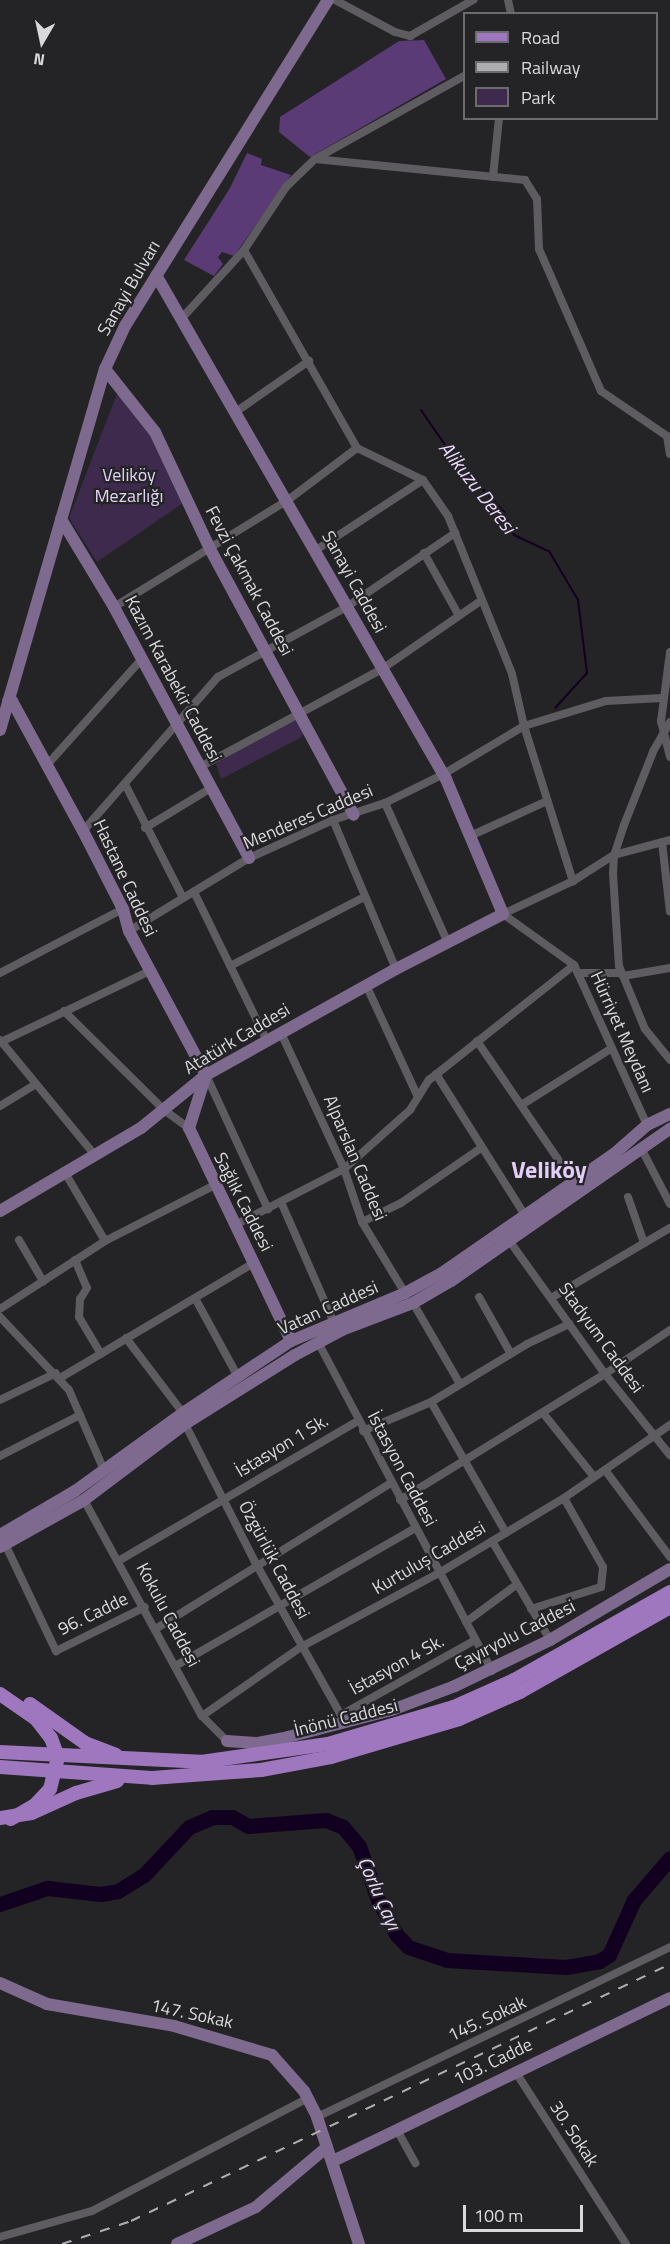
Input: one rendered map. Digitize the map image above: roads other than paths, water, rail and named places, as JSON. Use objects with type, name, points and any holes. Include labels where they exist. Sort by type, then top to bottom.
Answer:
[{"type":"main road","name":"İnönü Caddesi","points":[[0,1752],[153,1763],[259,1757],[328,1744],[443,1710],[514,1680],[670,1592]]},
{"type":"main road","points":[[4,1820],[104,1783],[261,1770],[319,1759],[448,1722],[520,1692],[670,1607]]},
{"type":"main road","points":[[0,1694],[23,1700],[100,1750],[153,1763]]},
{"type":"main road","points":[[0,1694],[36,1719],[51,1738],[58,1757],[50,1789],[35,1805],[4,1820]]},
{"type":"main road","points":[[0,1767],[152,1778]]},
{"type":"street","name":"Sanayi Bulvarı","points":[[0,730],[105,369],[125,326],[156,274],[328,0]]},
{"type":"street","points":[[335,0],[395,32],[410,36],[473,0]]},
{"type":"street","points":[[182,318],[244,250],[286,187],[315,159],[463,77]]},
{"type":"street","points":[[493,177],[499,120]]},
{"type":"street","points":[[315,159],[525,180],[537,199],[539,249],[601,391],[667,436],[670,454]]},
{"type":"street","points":[[244,250],[357,448],[423,480],[448,516],[512,674],[524,726],[573,881]]},
{"type":"street","name":"Sanayi Caddesi","points":[[156,274],[288,500],[442,775],[503,914]]},
{"type":"street","points":[[237,411],[309,361]]},
{"type":"street","name":"Fevzi Çakmak Caddesi","points":[[105,369],[155,432],[210,549],[354,815]]},
{"type":"street","points":[[114,607],[288,500],[357,448]]},
{"type":"street","points":[[316,550],[423,480]]},
{"type":"street","name":"Kazım Karabekir Caddesi","points":[[61,519],[114,607],[249,858]]},
{"type":"street","points":[[83,831],[176,722],[218,677],[348,606],[455,533]]},
{"type":"street","points":[[424,553],[458,614]]},
{"type":"street","points":[[200,767],[382,669],[458,614],[482,600]]},
{"type":"street","points":[[670,652],[663,698],[664,732],[670,757]]},
{"type":"street","points":[[47,765],[141,660]]},
{"type":"street","name":"Menderes Caddesi","points":[[129,931],[249,858],[333,820],[385,803],[442,775],[524,726],[606,701],[663,698]]},
{"type":"street","name":"Hastane Caddesi","points":[[8,701],[12,701],[83,831],[123,909],[129,931],[206,1075]]},
{"type":"street","points":[[670,722],[611,858],[622,974],[645,1029],[670,1060]]},
{"type":"street","points":[[124,784],[183,898]]},
{"type":"street","points":[[145,828],[211,788]]},
{"type":"street","points":[[470,836],[547,801]]},
{"type":"street","points":[[385,803],[447,941]]},
{"type":"street","points":[[333,820],[396,969]]},
{"type":"street","points":[[503,914],[573,881],[611,858],[666,841],[670,912]]},
{"type":"street","points":[[604,851],[611,858]]},
{"type":"street","points":[[194,892],[267,1041]]},
{"type":"street","points":[[230,966],[364,897]]},
{"type":"street","points":[[0,973],[123,909]]},
{"type":"street","name":"Atatürk Caddesi","points":[[0,1211],[64,1171],[141,1128],[206,1075],[447,941],[503,914]]},
{"type":"street","name":"Hürriyet Meydanı","points":[[503,914],[576,969],[647,1125]]},
{"type":"street","points":[[235,1225],[344,1169],[410,1110],[436,1074],[576,969],[622,974],[670,968]]},
{"type":"street","points":[[94,1154],[1,1041],[150,971]]},
{"type":"street","points":[[366,985],[418,1097]]},
{"type":"street","points":[[64,1011],[164,1110],[189,1128],[206,1075]]},
{"type":"street","name":"Alparslan Caddesi","points":[[281,1033],[344,1169],[362,1222],[460,1384]]},
{"type":"street","points":[[477,1041],[503,1083],[523,1104],[573,1181]]},
{"type":"street","points":[[523,1104],[612,1048]]},
{"type":"street","points":[[436,1074],[524,1214]]},
{"type":"street","points":[[206,1075],[268,1209]]},
{"type":"street","points":[[0,1107],[36,1084]]},
{"type":"street","name":"Vatan Caddesi","points":[[2,1542],[84,1500],[238,1377],[297,1339],[334,1323],[409,1298],[647,1125],[670,1114]]},
{"type":"street","name":"Sağlık Caddesi","points":[[189,1128],[254,1263],[297,1339],[313,1346]]},
{"type":"street","name":"Vatan Caddesi","points":[[2,1542],[104,1470],[184,1418],[342,1330],[451,1281],[508,1239],[670,1129]]},
{"type":"street","points":[[362,1222],[401,1203],[481,1148]]},
{"type":"street","points":[[641,1148],[670,1204]]},
{"type":"street","points":[[64,1171],[105,1241]]},
{"type":"street","points":[[0,1309],[105,1241],[215,1185]]},
{"type":"street","points":[[628,1197],[644,1243]]},
{"type":"street","points":[[281,1202],[334,1323]]},
{"type":"street","points":[[551,1298],[670,1228]]},
{"type":"street","name":"Stadyum Caddesi","points":[[508,1239],[605,1374],[670,1455]]},
{"type":"street","points":[[19,1240],[43,1281]]},
{"type":"street","points":[[75,1260],[87,1288],[80,1299],[79,1317],[101,1354]]},
{"type":"street","points":[[0,1400],[58,1376],[101,1354],[254,1263]]},
{"type":"street","points":[[479,1297],[511,1354]]},
{"type":"street","points":[[195,1298],[238,1377]]},
{"type":"street","points":[[0,1317],[58,1376],[80,1415],[104,1470]]},
{"type":"street","points":[[363,1431],[431,1402],[511,1354],[569,1324]]},
{"type":"street","points":[[400,1500],[605,1374],[670,1330]]},
{"type":"street","name":"Özgürlük Caddesi","points":[[126,1338],[184,1418],[258,1566],[335,1710]]},
{"type":"street","name":"İstasyon Caddesi","points":[[313,1346],[358,1420],[492,1671]]},
{"type":"street","points":[[431,1402],[506,1533]]},
{"type":"street","points":[[543,1413],[594,1477]]},
{"type":"street","points":[[0,1456],[80,1415]]},
{"type":"street","name":"İstasyon 1 Sk.","points":[[120,1560],[358,1420]]},
{"type":"street","name":"Kurtuluş Caddesi","points":[[202,1716],[302,1647],[439,1573],[564,1498],[670,1425]]},
{"type":"street","points":[[605,1470],[670,1557]]},
{"type":"street","points":[[157,1628],[391,1483]]},
{"type":"street","points":[[531,1609],[601,1587],[603,1567],[564,1498]]},
{"type":"street","name":"Kokulu Caddesi","points":[[84,1500],[120,1560],[202,1716],[227,1741]]},
{"type":"street","points":[[177,1665],[415,1528]]},
{"type":"street","points":[[492,1541],[550,1640]]},
{"type":"street","name":"96. Cadde","points":[[2,1542],[56,1651],[145,1607]]},
{"type":"street","name":"Çayıryolu Caddesi","points":[[227,1741],[258,1743],[335,1726],[392,1710],[492,1671],[550,1640],[670,1569]]},
{"type":"street","points":[[466,1622],[516,1585]]},
{"type":"street","name":"İstasyon 4 Sk.","points":[[335,1710],[341,1715],[475,1640]]},
{"type":"street","name":"145. Sokak","points":[[317,2117],[670,1947]]},
{"type":"street","name":"147. Sokak","points":[[0,1983],[47,2004],[174,2026],[259,2049],[284,2065],[308,2098],[317,2117],[359,2244]]},
{"type":"street","name":"103. Cadde","points":[[333,2161],[670,1998]]},
{"type":"street","name":"30. Sokak","points":[[515,2071],[626,2244]]},
{"type":"street","points":[[0,2237],[92,2211],[308,2098]]},
{"type":"street","points":[[396,2130],[415,2163]]},
{"type":"street","points":[[177,2244],[256,2207],[327,2147]]},
{"type":"waterway","name":"Alikuzu Deresi","points":[[421,410],[456,461],[504,512],[514,535],[549,551],[578,600],[587,673],[555,708]]},
{"type":"waterway","name":"Çorlu Çayı","points":[[0,1904],[47,1888],[101,1894],[118,1891],[144,1875],[189,1827],[212,1817],[232,1817],[248,1826],[326,1820],[343,1827],[359,1846],[378,1900],[397,1935],[408,1947],[447,1960],[566,1967],[599,1961],[609,1955],[634,1900],[670,1858]]},
{"type":"railway","points":[[62,2244],[131,2221],[670,1964]]},
{"type":"district","name":"Veliköy","points":[[549,1170]]},
{"type":"park label","name":"Veliköy Mezarlığı","points":[[129,486]]}]
